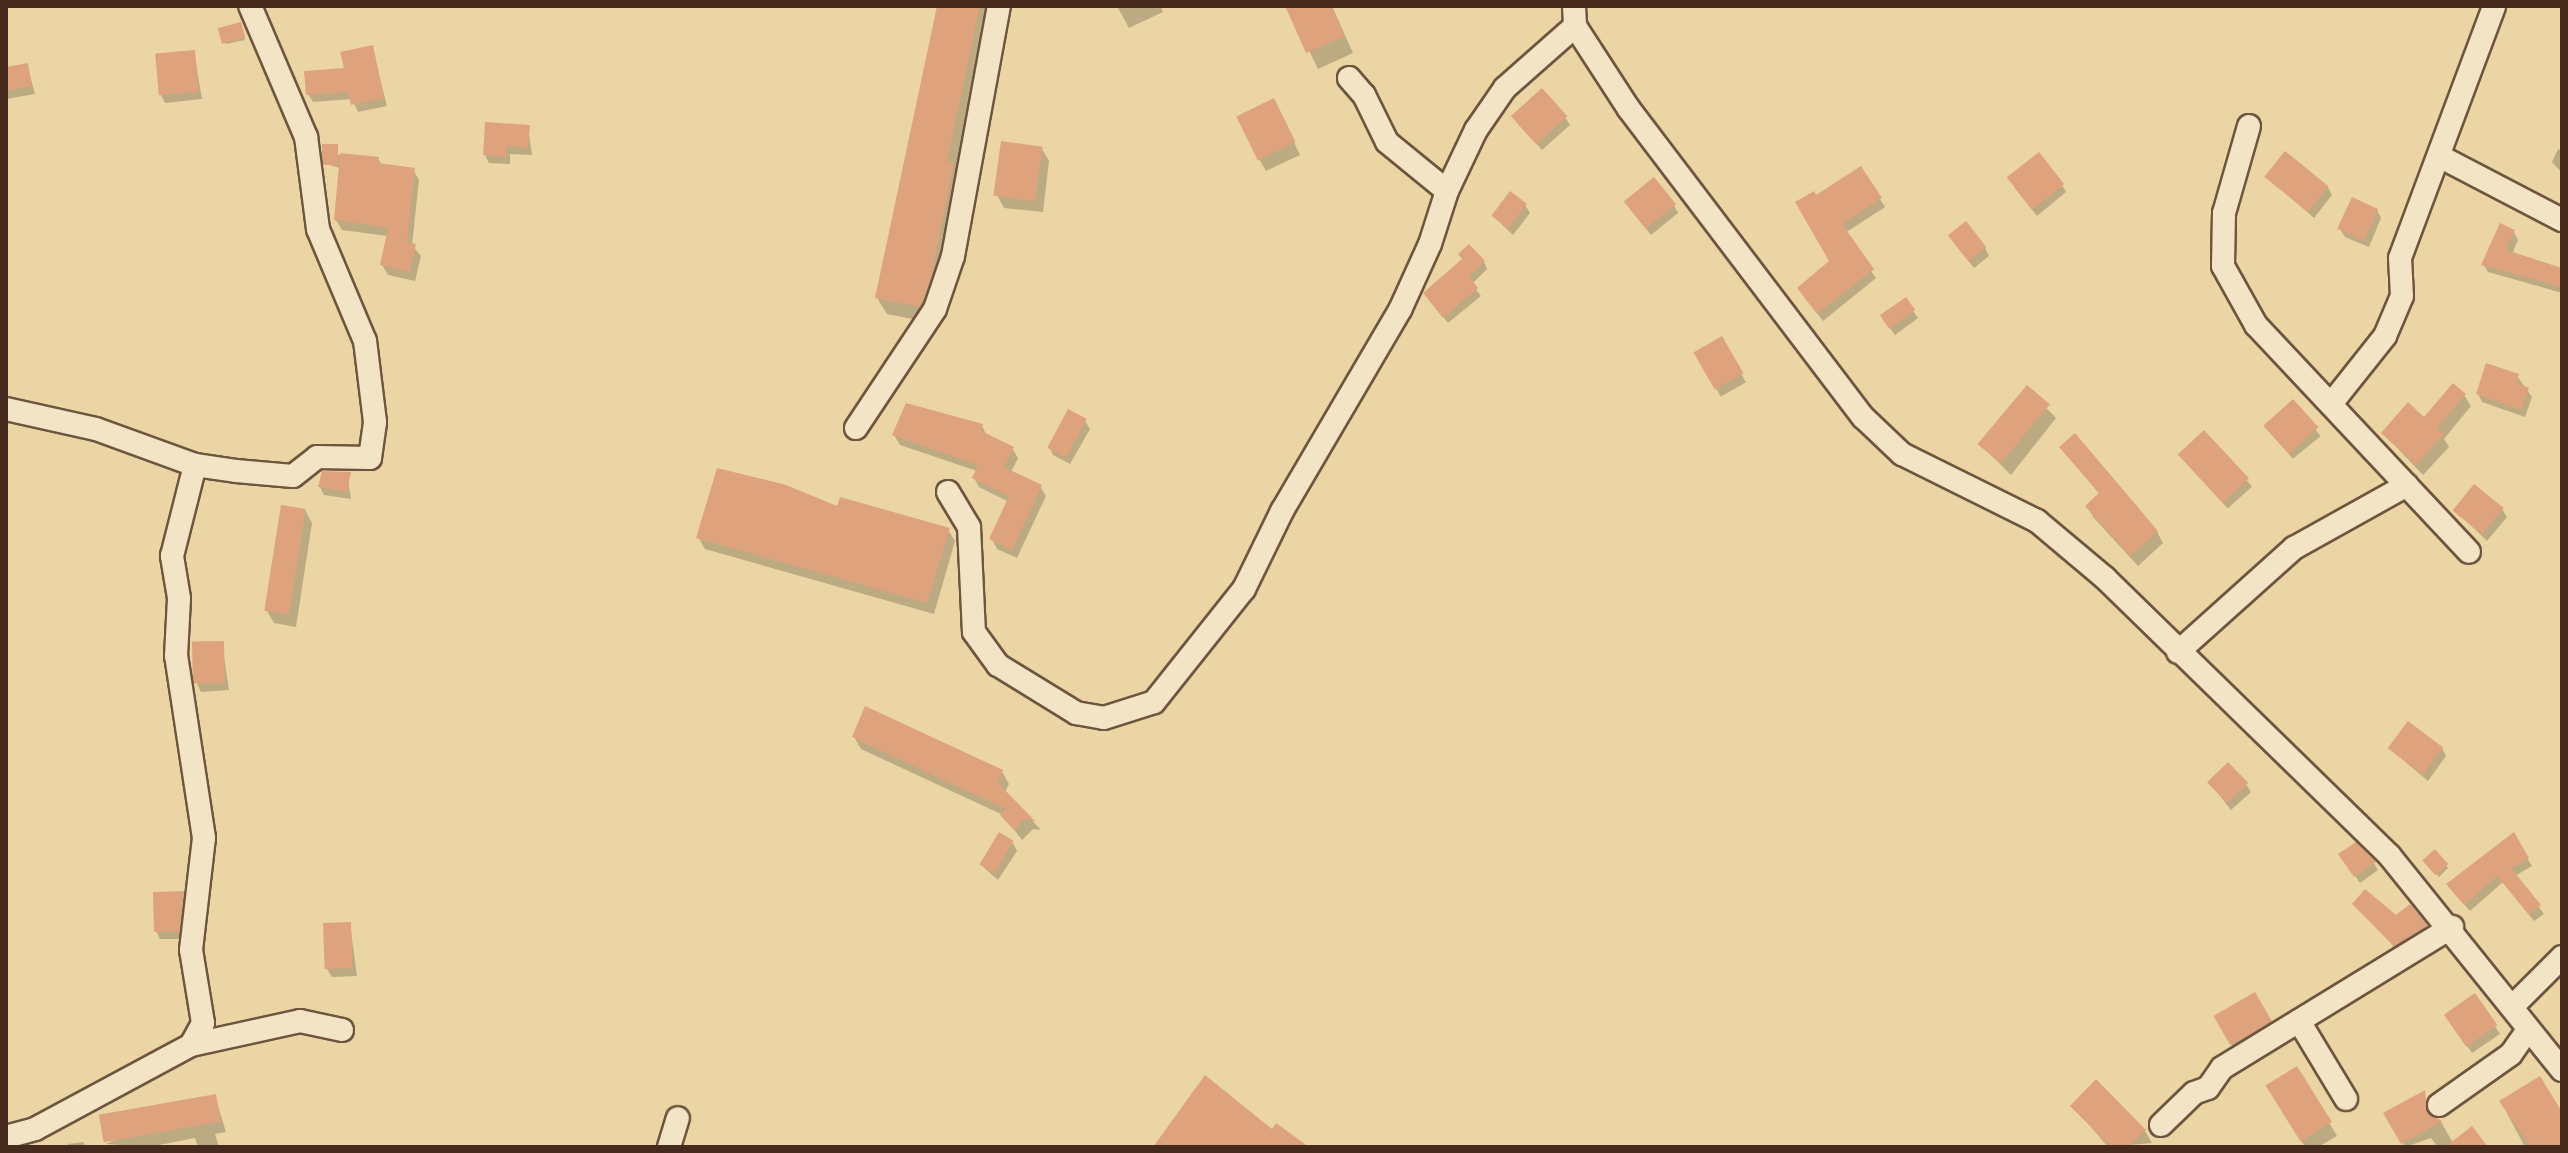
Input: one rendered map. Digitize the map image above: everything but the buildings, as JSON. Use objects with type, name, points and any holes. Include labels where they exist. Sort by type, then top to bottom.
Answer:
[{"type":"street","points":[[6,409],[96,429],[195,465],[293,476],[317,457],[370,458],[375,422],[365,341],[340,274],[325,255],[310,201],[313,172],[306,137],[250,6]]},
{"type":"street","points":[[856,428],[935,309],[953,256],[999,6]]},
{"type":"street","points":[[2331,404],[2385,336],[2402,296],[2400,258],[2494,6]]},
{"type":"street","points":[[948,492],[969,527],[974,632],[998,665],[1076,713],[1104,718],[1154,702],[1244,589],[1282,511],[1400,310],[1430,244],[1447,191],[1476,130],[1505,88],[1574,16],[1629,109],[1863,417],[1902,454],[2037,521],[2105,578],[2178,652],[2337,801],[2452,927],[2514,1005],[2528,1030],[2562,1070]]},
{"type":"street","points":[[1349,78],[1364,95],[1387,142],[1447,191]]},
{"type":"street","points":[[2249,126],[2224,213],[2223,266],[2256,325],[2469,552]]},
{"type":"street","points":[[2439,156],[2562,220]]},
{"type":"street","points":[[191,1045],[203,1023],[191,950],[204,838],[176,656],[179,598],[172,556],[195,465]]},
{"type":"street","points":[[2178,652],[2294,548],[2407,485]]},
{"type":"street","points":[[2161,1125],[2194,1093],[2208,1088],[2222,1068],[2452,927]]},
{"type":"street","points":[[2514,1005],[2562,957]]},
{"type":"street","points":[[6,1137],[37,1138],[191,1045],[300,1021],[342,1030]]},
{"type":"street","points":[[2299,1021],[2346,1099]]},
{"type":"street","points":[[2439,1105],[2511,1054],[2528,1030]]},
{"type":"street","points":[[669,1147],[678,1118]]}]
